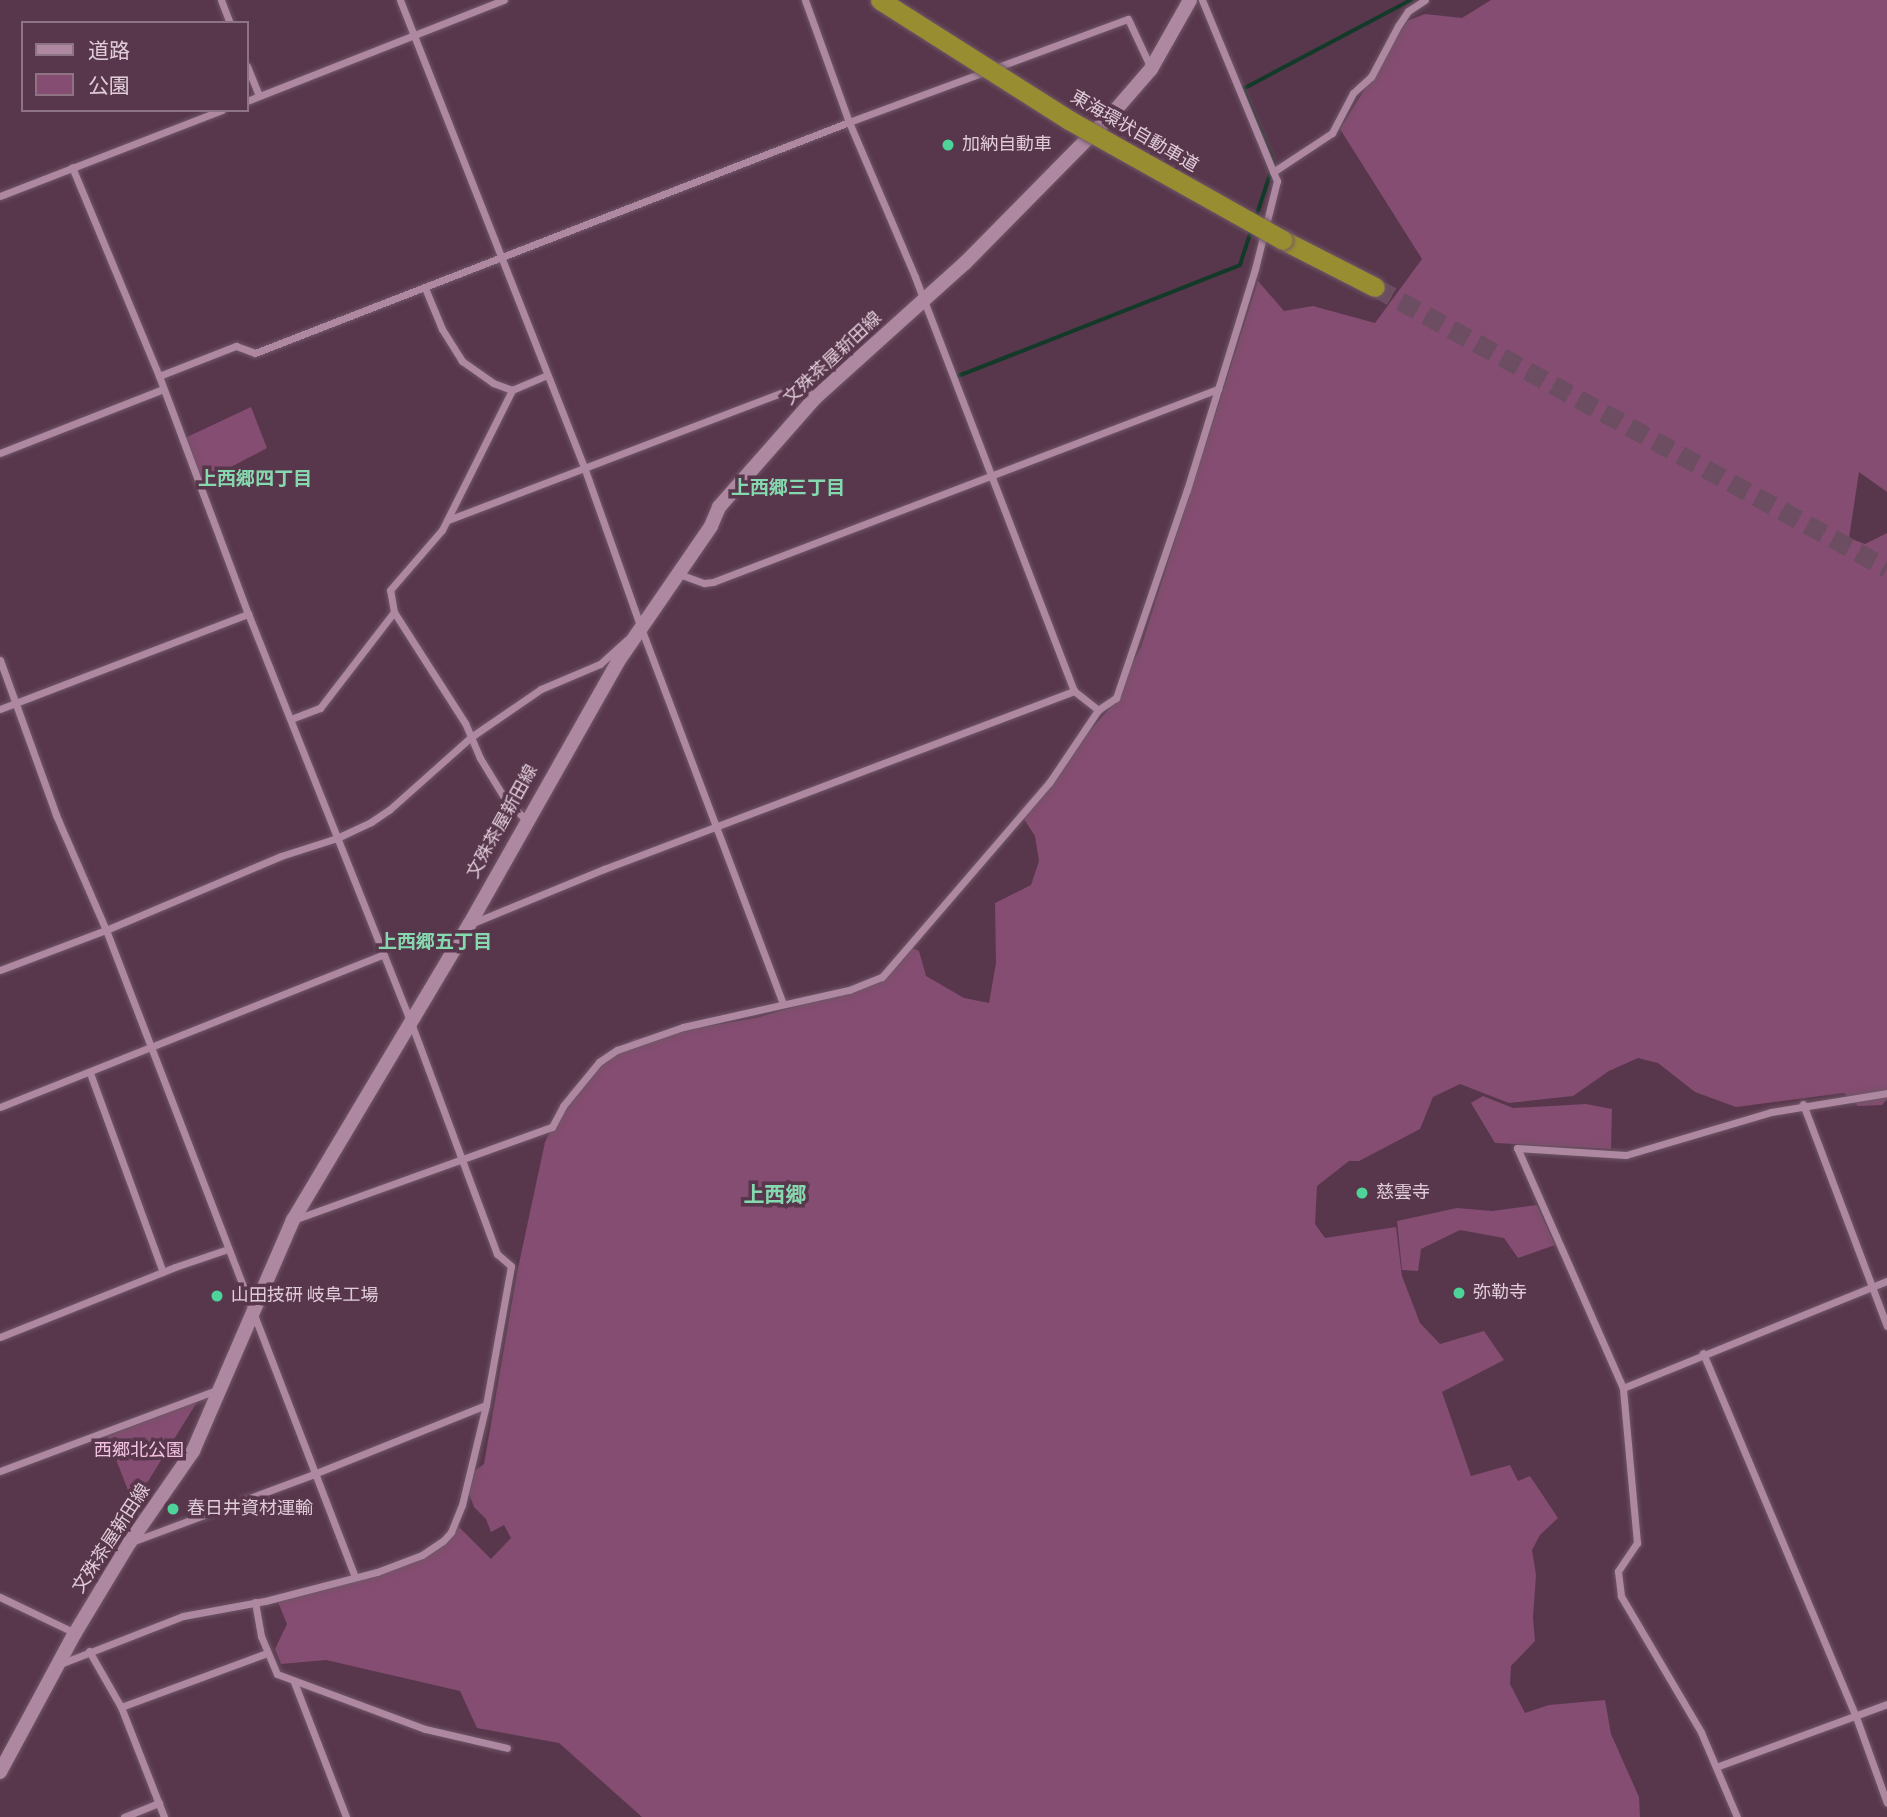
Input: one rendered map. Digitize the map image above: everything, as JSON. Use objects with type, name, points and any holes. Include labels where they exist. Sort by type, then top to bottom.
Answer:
[{"type":"highway","name":"東海環状自動車道","points":[[880,0],[1069,120],[1283,240],[1375,287]]},
{"type":"main road","name":"文殊茶屋新田線","points":[[0,1772],[75,1633],[130,1542],[193,1451],[251,1311],[293,1220],[469,925],[617,663],[711,526],[719,507],[816,397],[923,303],[1112,114],[1151,69],[1190,0]]},
{"type":"street","points":[[221,0],[229,21]]},
{"type":"street","points":[[400,0],[584,467],[641,628],[783,1003]]},
{"type":"street","points":[[248,101],[504,0]]},
{"type":"street","points":[[805,0],[849,122],[915,277],[1074,691],[1098,710]]},
{"type":"street","points":[[293,1220],[552,1127],[563,1106],[599,1062],[617,1050],[683,1027],[849,990],[882,977],[1049,783],[1098,710],[1115,698],[1218,389],[1255,269],[1277,181],[1202,0]]},
{"type":"street","points":[[1273,172],[1332,133],[1353,93],[1371,77],[1408,11],[1425,0]]},
{"type":"street","points":[[159,376],[236,346],[255,353],[849,122],[1128,19],[1151,69]]},
{"type":"street","points":[[248,68],[259,96]]},
{"type":"street","points":[[0,196],[217,112]]},
{"type":"street","points":[[60,1664],[183,1616],[255,1602],[355,1577],[422,1555],[451,1532],[462,1505],[486,1405],[510,1266],[497,1254],[411,1023],[248,614],[159,376],[72,167]]},
{"type":"street","points":[[425,288],[442,329],[462,361],[494,383],[512,390]]},
{"type":"street","points":[[528,822],[505,799],[415,641],[394,612],[390,590],[448,521],[512,390],[547,374]]},
{"type":"street","points":[[448,521],[798,386],[816,397]]},
{"type":"street","points":[[0,453],[163,389]]},
{"type":"street","points":[[679,574],[704,583],[713,582],[1218,389]]},
{"type":"street","points":[[291,719],[320,708],[394,612]]},
{"type":"street","points":[[0,709],[248,614]]},
{"type":"street","points":[[0,970],[106,930],[281,856],[337,838],[389,810],[471,737],[541,689],[600,664],[641,628]]},
{"type":"street","points":[[0,660],[56,816],[106,930],[355,1577]]},
{"type":"street","points":[[469,925],[526,899],[717,825],[1074,691]]},
{"type":"street","points":[[0,1107],[382,955]]},
{"type":"street","points":[[90,1073],[163,1272]]},
{"type":"street","points":[[1737,1817],[1700,1732],[1621,1596],[1618,1571],[1637,1543],[1623,1388],[1517,1148],[1626,1155],[1804,1104],[1887,1093]]},
{"type":"street","points":[[1804,1104],[1887,1326]]},
{"type":"street","points":[[0,1337],[228,1249]]},
{"type":"street","points":[[1623,1388],[1703,1353],[1887,1281]]},
{"type":"street","points":[[1703,1353],[1856,1717],[1887,1803]]},
{"type":"street","points":[[0,1471],[218,1390]]},
{"type":"street","points":[[130,1542],[314,1474],[486,1405]]},
{"type":"street","points":[[0,1597],[75,1633]]},
{"type":"street","points":[[255,1602],[267,1653],[277,1674],[294,1682],[305,1682],[425,1729],[507,1748]]},
{"type":"street","points":[[89,1651],[121,1707],[164,1817]]},
{"type":"street","points":[[121,1707],[267,1653]]},
{"type":"street","points":[[294,1682],[346,1817]]},
{"type":"street","points":[[1716,1767],[1887,1704]]},
{"type":"street","points":[[124,1817],[159,1803]]},
{"type":"green space","points":[[1491,0],[1887,0],[1887,492],[1859,472],[1849,538],[1865,544],[1887,533],[1887,1099],[1882,1105],[1858,1106],[1844,1093],[1736,1107],[1695,1092],[1658,1063],[1638,1058],[1609,1071],[1573,1096],[1509,1103],[1460,1084],[1433,1097],[1420,1129],[1359,1161],[1349,1161],[1317,1186],[1315,1224],[1325,1238],[1396,1227],[1402,1276],[1420,1323],[1440,1344],[1484,1331],[1504,1360],[1442,1392],[1471,1476],[1510,1465],[1518,1481],[1530,1476],[1558,1518],[1540,1535],[1532,1550],[1536,1575],[1533,1618],[1535,1641],[1511,1666],[1510,1684],[1525,1713],[1549,1705],[1605,1700],[1611,1734],[1639,1797],[1640,1817],[642,1817],[559,1743],[477,1728],[460,1691],[326,1660],[281,1664],[275,1649],[287,1624],[278,1602],[367,1579],[416,1562],[446,1544],[457,1525],[491,1559],[511,1538],[504,1525],[491,1532],[486,1519],[474,1507],[467,1488],[473,1472],[484,1464],[517,1273],[545,1142],[570,1091],[606,1056],[634,1039],[756,1018],[862,987],[877,979],[908,946],[919,951],[926,976],[964,998],[989,1003],[996,963],[995,903],[1031,885],[1039,861],[1035,836],[1022,816],[1017,814],[1109,709],[1141,647],[1258,281],[1284,311],[1313,306],[1375,323],[1422,259],[1340,129],[1407,21],[1425,14],[1462,18]]},
{"type":"green space","points":[[251,407],[267,448],[201,483],[185,438]]},
{"type":"green space","points":[[1483,1096],[1513,1108],[1586,1104],[1612,1109],[1611,1149],[1495,1143],[1471,1103]]},
{"type":"green space","points":[[1537,1205],[1555,1245],[1518,1258],[1504,1238],[1460,1230],[1421,1249],[1418,1271],[1402,1270],[1397,1221],[1457,1208],[1492,1211]]},
{"type":"green space","name":"西郷北公園","points":[[197,1402],[147,1483],[131,1498],[107,1436]]},
{"type":"waterway","points":[[1256,217],[1274,163],[1243,89],[1411,0]]},
{"type":"waterway","points":[[956,377],[1240,265],[1251,231]]},
{"type":"tunnel","points":[[1375,287],[1887,568]]},
{"type":"place","name":"加納自動車","points":[[948,145]]},
{"type":"place","name":"慈雲寺","points":[[1362,1193]]},
{"type":"place","name":"弥勒寺","points":[[1459,1293]]},
{"type":"place","name":"山田技研 岐阜工場","points":[[217,1296]]},
{"type":"place","name":"春日井資材運輸","points":[[173,1509]]},
{"type":"district","name":"上西郷四丁目","points":[[255,480]]},
{"type":"district","name":"上西郷三丁目","points":[[788,489]]},
{"type":"district","name":"上西郷五丁目","points":[[435,943]]},
{"type":"district","name":"上西郷","points":[[775,1195]]}]
